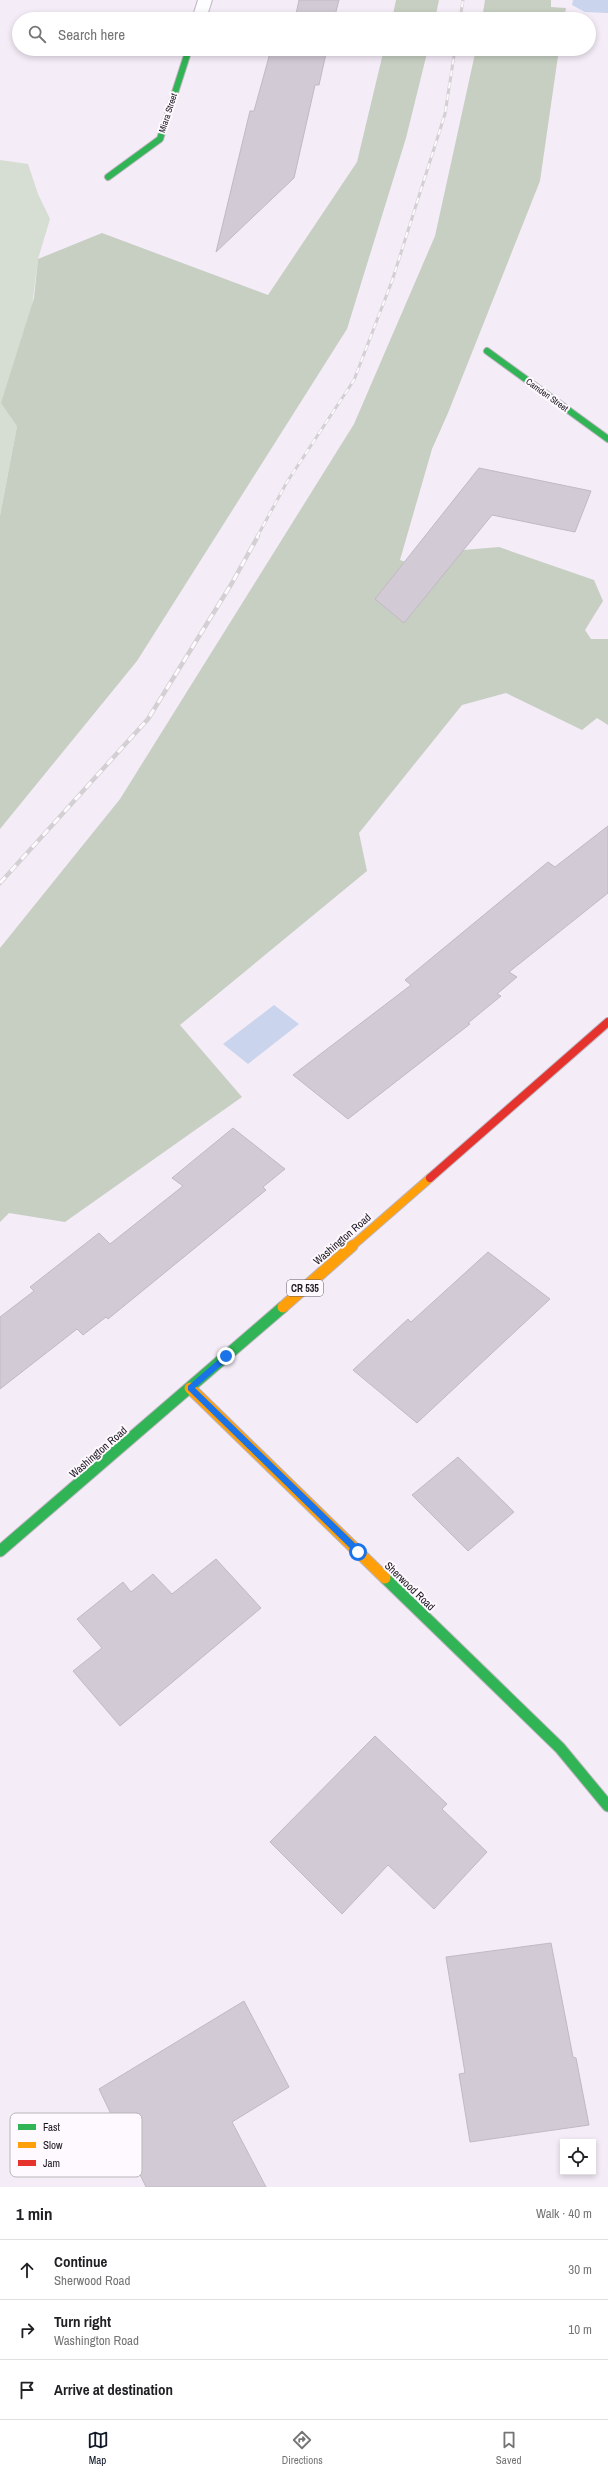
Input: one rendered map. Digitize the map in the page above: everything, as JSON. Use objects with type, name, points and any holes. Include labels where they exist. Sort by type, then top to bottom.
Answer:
[{"type":"street","points":[[201,12],[205,0]]},
{"type":"street","name":"Miara Street","points":[[108,177],[160,139],[187,56]]},
{"type":"street","name":"Camden Street","points":[[487,351],[608,439]]},
{"type":"street","name":"Washington Road","points":[[0,1551],[190,1388],[608,1022]]},
{"type":"street","name":"Sherwood Road","points":[[190,1388],[560,1748],[608,1806]]},
{"type":"shaded area","points":[[396,0],[439,0],[436,12],[393,12]]},
{"type":"shaded area","points":[[485,0],[551,0],[551,7],[566,8],[565,12],[483,12]]},
{"type":"shaded area","points":[[382,56],[426,56],[406,138],[347,329],[137,661],[0,829],[0,516],[17,426],[1,403],[34,298],[38,259],[102,233],[268,295],[357,162]]},
{"type":"shaded area","points":[[474,56],[558,56],[540,181],[448,413],[432,449],[400,560],[442,575],[463,550],[499,547],[594,580],[603,601],[585,630],[591,639],[608,639],[608,725],[597,718],[582,730],[506,693],[462,705],[359,833],[367,871],[180,1025],[242,1097],[65,1222],[9,1213],[0,1222],[0,948],[120,799],[354,424],[435,236]]},
{"type":"shaded area","points":[[0,160],[28,164],[38,194],[50,219],[38,259],[17,426],[0,516]]},
{"type":"water","points":[[573,0],[608,0],[608,13],[585,12],[572,5]]},
{"type":"water","points":[[274,1005],[299,1024],[248,1064],[223,1044]]},
{"type":"building","points":[[299,0],[339,0],[336,12],[296,12]]},
{"type":"building","points":[[269,56],[325,56],[319,85],[315,85],[294,178],[216,252],[250,111],[254,111]]},
{"type":"building","points":[[479,468],[591,491],[575,532],[492,515],[404,623],[375,599]]},
{"type":"building","points":[[608,826],[608,893],[509,972],[517,977],[497,994],[501,996],[468,1023],[470,1024],[348,1119],[293,1075],[411,985],[405,980],[548,862],[555,867]]},
{"type":"building","points":[[233,1128],[285,1169],[263,1187],[266,1190],[108,1319],[106,1317],[83,1335],[77,1329],[0,1389],[0,1317],[34,1291],[30,1287],[99,1233],[110,1244],[183,1186],[172,1178]]},
{"type":"building","points":[[488,1252],[550,1299],[417,1423],[353,1370],[408,1319],[411,1322]]},
{"type":"building","points":[[458,1457],[514,1512],[468,1551],[412,1495]]},
{"type":"building","points":[[216,1559],[261,1608],[120,1726],[73,1671],[102,1648],[77,1619],[123,1582],[131,1592],[153,1574],[172,1594]]},
{"type":"building","points":[[375,1736],[447,1804],[442,1809],[487,1852],[434,1909],[388,1865],[342,1914],[270,1842]]},
{"type":"building","points":[[551,1943],[573,2057],[576,2058],[589,2125],[470,2142],[459,2074],[465,2073],[446,1957]]},
{"type":"building","points":[[244,2001],[289,2087],[232,2122],[266,2187],[146,2187],[141,2177],[142,2113],[111,2113],[99,2089]]},
{"type":"railway","points":[[461,12],[463,0]]},
{"type":"railway","points":[[257,537],[287,482],[354,380],[392,281],[445,114],[454,56]]},
{"type":"railway","points":[[0,883],[148,719],[232,583],[258,536]]},
{"type":"traffic: fast","points":[[108,177],[160,139],[187,56]]},
{"type":"traffic: fast","points":[[487,351],[608,439]]},
{"type":"traffic: fast","points":[[0,1551],[283,1307]]},
{"type":"traffic: fast","points":[[385,1578],[560,1748],[608,1806]]},
{"type":"traffic: slow","points":[[283,1307],[430,1178]]},
{"type":"traffic: slow","points":[[190,1388],[385,1578]]},
{"type":"traffic: jam","points":[[430,1178],[608,1022]]},
{"type":"route","points":[[226,1356],[190,1388],[358,1552]]}]
